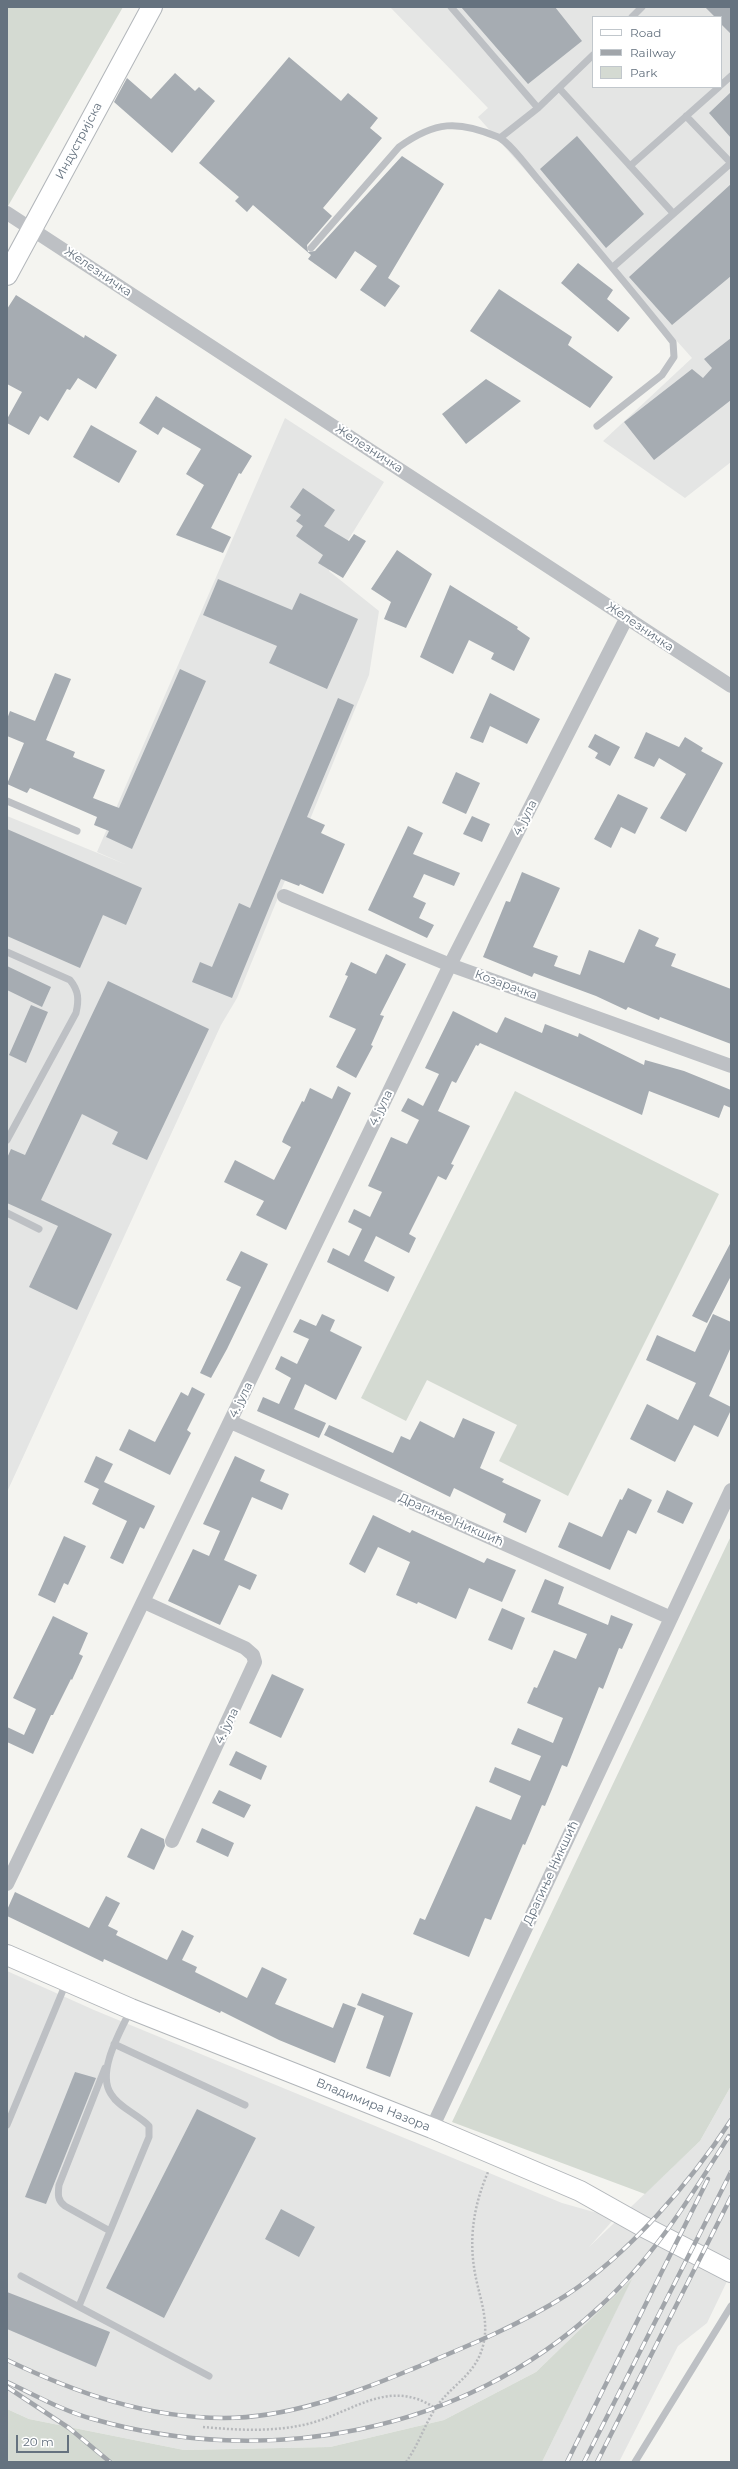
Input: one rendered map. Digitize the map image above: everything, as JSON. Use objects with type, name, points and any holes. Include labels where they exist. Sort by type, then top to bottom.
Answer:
[{"type":"street","name":"Индустријска","points":[[7,275],[152,7]]},
{"type":"street","name":"Железничка","points":[[7,213],[32,228],[241,367],[477,518],[731,686]]},
{"type":"street","name":"4. јула","points":[[7,1884],[450,965],[627,618]]},
{"type":"street","name":"Козарачка","points":[[284,896],[450,965],[731,1066]]},
{"type":"street","name":"Драгиње Никшић","points":[[231,1422],[671,1618]]},
{"type":"street","name":"Драгиње Никшић","points":[[432,2128],[731,1490]]},
{"type":"street","name":"4. јула","points":[[144,1602],[245,1648],[253,1655],[255,1662],[172,1841]]},
{"type":"street","name":"Владимира Назора","points":[[7,1955],[131,2009],[432,2128],[580,2191],[644,2227],[731,2272]]},
{"type":"lane","points":[[451,7],[538,108]]},
{"type":"lane","points":[[633,16],[642,7]]},
{"type":"lane","points":[[500,138],[538,108],[592,55]]},
{"type":"lane","points":[[722,84],[731,76]]},
{"type":"lane","points":[[559,88],[673,214]]},
{"type":"lane","points":[[630,166],[718,88]]},
{"type":"lane","points":[[613,267],[731,163],[686,116]]},
{"type":"lane","points":[[311,248],[399,147],[411,138],[441,126],[459,124],[500,138],[613,267],[673,342],[674,358],[662,375],[597,426]]},
{"type":"lane","points":[[7,802],[77,831]]},
{"type":"lane","points":[[7,952],[70,980],[76,988],[79,1000],[76,1013],[7,1140]]},
{"type":"lane","points":[[7,1213],[39,1229]]},
{"type":"lane","points":[[7,2125],[67,1981]]},
{"type":"lane","points":[[110,2231],[65,2206],[60,2202],[58,2195],[59,2185],[114,2044],[131,2009]]},
{"type":"lane","points":[[114,2044],[245,2104]]},
{"type":"lane","points":[[79,2306],[149,2137],[149,2126],[142,2118],[123,2106],[110,2094],[107,2070],[111,2053]]},
{"type":"lane","points":[[21,2276],[209,2376]]},
{"type":"lane","points":[[635,2462],[731,2306]]},
{"type":"path","points":[[406,2462],[435,2408],[470,2371],[480,2357],[484,2340],[484,2310],[474,2267],[473,2227],[476,2206],[495,2154]]},
{"type":"path","points":[[202,2427],[232,2430],[282,2428],[302,2425],[321,2421],[369,2400],[388,2395],[407,2395],[424,2400],[435,2408]]},
{"type":"shaded area","points":[[390,7],[731,7],[731,462],[685,498],[603,441],[692,358],[478,117],[488,108]]},
{"type":"shaded area","points":[[285,418],[384,482],[329,571],[379,611],[369,675],[237,998],[221,1025],[7,1492],[7,816],[127,865],[97,852]]},
{"type":"shaded area","points":[[7,1971],[94,2010],[562,2203],[615,2218],[589,2247],[700,2141],[731,2086],[731,2273],[707,2323],[678,2346],[619,2462],[542,2462],[631,2280],[536,2372],[444,2420],[330,2447],[184,2450],[29,2419],[7,2409]]},
{"type":"green space","points":[[7,7],[123,7],[8,206],[7,205]]},
{"type":"green space","points":[[515,1091],[719,1194],[568,1496],[499,1461],[517,1425],[427,1380],[406,1421],[361,1398]]},
{"type":"green space","points":[[731,1536],[731,2086],[700,2141],[645,2194],[452,2122]]},
{"type":"green space","points":[[632,2279],[542,2462],[7,2462],[7,2409],[29,2419],[184,2450],[330,2447],[444,2420],[536,2372]]},
{"type":"building","points":[[461,7],[555,7],[582,41],[528,84]]},
{"type":"building","points":[[705,7],[731,7],[731,34],[722,25],[722,16],[714,16]]},
{"type":"building","points":[[289,57],[341,101],[348,93],[378,118],[370,128],[382,138],[323,208],[332,216],[307,245],[308,252],[315,251],[402,156],[444,184],[388,278],[400,286],[385,307],[360,290],[377,266],[355,251],[336,279],[308,259],[311,255],[253,205],[247,212],[235,201],[239,197],[199,163]]},
{"type":"building","points":[[175,73],[195,91],[199,87],[215,101],[172,153],[114,102],[127,78],[151,99]]},
{"type":"building","points":[[731,92],[731,138],[709,113]]},
{"type":"building","points":[[577,136],[644,214],[606,248],[540,169]]},
{"type":"building","points":[[731,184],[731,276],[672,325],[629,277]]},
{"type":"building","points":[[578,263],[613,290],[607,299],[630,318],[618,332],[561,283]]},
{"type":"building","points":[[499,289],[572,337],[568,345],[613,377],[590,408],[470,331]]},
{"type":"building","points":[[16,295],[84,338],[85,335],[117,355],[96,389],[78,378],[70,390],[67,389],[48,421],[40,416],[29,435],[7,423],[7,419],[22,392],[7,384],[7,309]]},
{"type":"building","points":[[731,338],[731,400],[654,460],[624,422],[692,369],[703,378],[712,368],[704,359]]},
{"type":"building","points":[[486,379],[521,401],[466,444],[442,414]]},
{"type":"building","points":[[156,396],[252,456],[241,474],[239,473],[211,528],[231,537],[223,553],[176,535],[204,485],[186,474],[201,449],[163,427],[158,435],[139,423]]},
{"type":"building","points":[[91,425],[137,451],[119,483],[73,457]]},
{"type":"building","points":[[303,488],[335,510],[324,526],[349,541],[354,534],[366,541],[343,578],[318,563],[323,555],[296,536],[303,526],[296,521],[301,515],[290,507]]},
{"type":"building","points":[[397,550],[432,574],[406,628],[384,619],[391,602],[371,589]]},
{"type":"building","points":[[218,579],[292,610],[300,593],[358,619],[327,689],[269,663],[277,646],[203,615]]},
{"type":"building","points":[[450,585],[518,627],[517,629],[530,638],[514,671],[491,659],[494,653],[469,640],[453,674],[420,657]]},
{"type":"building","points":[[180,669],[206,681],[132,849],[106,837],[109,831],[94,825],[97,817],[30,788],[27,793],[7,784],[24,743],[7,736],[7,719],[10,711],[35,721],[55,673],[71,679],[46,740],[75,752],[73,757],[105,770],[93,798],[119,808]]},
{"type":"building","points":[[490,693],[540,719],[527,744],[490,726],[483,743],[470,738]]},
{"type":"building","points":[[338,698],[354,705],[307,817],[325,825],[321,833],[345,844],[323,894],[300,884],[299,886],[281,879],[232,998],[192,982],[200,962],[212,967],[239,903],[250,908]]},
{"type":"building","points":[[646,732],[679,747],[685,737],[703,748],[701,751],[723,763],[686,832],[660,818],[686,774],[659,758],[654,767],[634,758]]},
{"type":"building","points":[[595,734],[620,747],[610,766],[595,758],[598,753],[588,747]]},
{"type":"building","points":[[456,772],[480,783],[466,814],[442,803]]},
{"type":"building","points":[[618,794],[648,808],[635,834],[621,827],[611,848],[594,839]]},
{"type":"building","points":[[472,816],[490,824],[482,842],[463,834]]},
{"type":"building","points":[[408,826],[423,833],[413,854],[460,873],[454,886],[424,874],[413,897],[426,903],[419,918],[434,925],[427,938],[368,910]]},
{"type":"building","points":[[7,829],[142,888],[126,925],[103,915],[80,968],[7,936]]},
{"type":"building","points":[[522,872],[560,888],[533,947],[558,956],[554,966],[580,975],[589,950],[624,963],[639,929],[659,938],[655,946],[676,954],[671,966],[731,989],[731,1044],[660,1017],[659,1020],[628,1007],[626,1010],[596,996],[534,973],[532,977],[483,957],[506,901],[510,902]]},
{"type":"building","points":[[386,954],[406,964],[380,1015],[384,1016],[371,1045],[373,1046],[356,1078],[336,1067],[356,1029],[329,1017],[348,976],[345,975],[351,962],[376,974]]},
{"type":"building","points":[[7,966],[51,987],[42,1007],[7,990]]},
{"type":"building","points":[[108,981],[209,1029],[147,1160],[112,1144],[118,1132],[82,1114],[41,1200],[112,1234],[77,1310],[29,1287],[58,1226],[7,1203],[7,1158],[11,1149],[25,1155]]},
{"type":"building","points":[[31,1005],[48,1012],[26,1063],[9,1055]]},
{"type":"building","points":[[453,1011],[497,1033],[505,1017],[542,1033],[545,1024],[578,1037],[579,1033],[644,1065],[645,1060],[684,1071],[731,1090],[731,1108],[724,1105],[719,1118],[649,1091],[642,1115],[480,1043],[478,1046],[476,1045],[456,1083],[452,1081],[438,1111],[470,1126],[451,1164],[454,1165],[446,1180],[438,1176],[409,1234],[416,1238],[409,1253],[376,1236],[364,1261],[395,1277],[388,1292],[327,1262],[333,1248],[349,1256],[362,1229],[348,1222],[354,1209],[370,1217],[382,1192],[368,1186],[391,1137],[407,1144],[419,1120],[401,1111],[408,1098],[423,1106],[439,1074],[425,1068]]},
{"type":"building","points":[[338,1086],[351,1093],[286,1230],[256,1215],[264,1201],[224,1182],[235,1160],[274,1180],[291,1147],[282,1142],[310,1088],[332,1099]]},
{"type":"building","points":[[731,1242],[731,1276],[707,1323],[692,1316]]},
{"type":"building","points":[[241,1251],[268,1264],[227,1349],[211,1378],[200,1373],[241,1287],[226,1280]]},
{"type":"building","points":[[322,1314],[335,1320],[330,1331],[362,1347],[336,1400],[305,1384],[294,1409],[326,1423],[319,1438],[257,1411],[263,1397],[279,1404],[291,1378],[275,1369],[281,1356],[297,1364],[309,1339],[293,1332],[300,1319],[316,1326]]},
{"type":"building","points":[[713,1314],[731,1322],[731,1347],[709,1396],[731,1407],[731,1410],[718,1437],[694,1425],[675,1462],[630,1439],[647,1404],[678,1420],[696,1383],[646,1360],[657,1335],[695,1352]]},
{"type":"building","points":[[192,1387],[205,1394],[187,1430],[191,1433],[170,1475],[119,1450],[129,1429],[155,1442],[181,1392],[188,1396]]},
{"type":"building","points":[[463,1418],[495,1432],[480,1468],[504,1479],[502,1482],[541,1500],[526,1533],[503,1522],[506,1514],[454,1488],[450,1497],[324,1435],[329,1425],[393,1453],[401,1436],[410,1440],[420,1421],[454,1438]]},
{"type":"building","points":[[96,1456],[113,1464],[104,1482],[155,1506],[144,1529],[140,1527],[123,1564],[110,1558],[127,1521],[92,1504],[99,1489],[84,1482]]},
{"type":"building","points":[[235,1456],[265,1470],[260,1481],[289,1494],[282,1510],[252,1497],[224,1560],[257,1575],[250,1590],[239,1585],[220,1625],[168,1601],[193,1549],[209,1556],[220,1531],[203,1524]]},
{"type":"building","points":[[628,1488],[652,1500],[636,1534],[628,1530],[610,1570],[558,1547],[569,1522],[602,1537],[620,1499],[622,1500]]},
{"type":"building","points":[[667,1490],[693,1503],[683,1524],[657,1512]]},
{"type":"building","points":[[373,1515],[410,1533],[412,1530],[484,1563],[487,1558],[516,1570],[502,1602],[469,1588],[456,1619],[418,1602],[417,1604],[396,1595],[410,1562],[378,1547],[365,1573],[349,1564]]},
{"type":"building","points":[[64,1536],[86,1546],[68,1585],[64,1583],[55,1603],[38,1595]]},
{"type":"building","points":[[545,1579],[564,1587],[558,1604],[608,1625],[611,1615],[633,1624],[622,1649],[619,1648],[603,1689],[599,1687],[567,1767],[562,1765],[545,1806],[542,1805],[525,1845],[523,1844],[491,1920],[485,1918],[469,1957],[413,1934],[420,1918],[425,1920],[476,1806],[511,1820],[521,1796],[489,1782],[495,1767],[530,1781],[541,1756],[511,1744],[518,1728],[553,1743],[563,1718],[527,1703],[534,1687],[537,1688],[554,1650],[576,1659],[587,1634],[531,1612]]},
{"type":"building","points":[[502,1608],[525,1618],[512,1650],[488,1640]]},
{"type":"building","points":[[53,1616],[88,1633],[79,1654],[83,1656],[72,1680],[71,1679],[53,1715],[51,1715],[33,1754],[7,1742],[7,1727],[24,1735],[36,1709],[13,1698]]},
{"type":"building","points":[[272,1674],[304,1689],[281,1738],[249,1723]]},
{"type":"building","points":[[236,1751],[267,1766],[261,1780],[229,1765]]},
{"type":"building","points":[[219,1790],[251,1805],[244,1818],[212,1803]]},
{"type":"building","points":[[141,1828],[164,1839],[165,1846],[154,1870],[127,1857]]},
{"type":"building","points":[[202,1828],[234,1843],[228,1857],[196,1842]]},
{"type":"building","points":[[15,1892],[89,1928],[106,1896],[120,1903],[108,1926],[118,1931],[116,1935],[167,1960],[182,1930],[194,1936],[182,1960],[197,1967],[195,1972],[247,1998],[262,1967],[287,1979],[275,2004],[333,2028],[343,2003],[356,2008],[335,2063],[279,2040],[221,2011],[220,2013],[104,1959],[103,1962],[7,1916],[7,1910]]},
{"type":"building","points":[[362,1993],[413,2013],[390,2077],[366,2068],[384,2016],[357,2005]]},
{"type":"building","points":[[75,2072],[96,2078],[46,2204],[25,2197]]},
{"type":"building","points":[[197,2109],[256,2138],[164,2318],[106,2288]]},
{"type":"building","points":[[281,2209],[315,2227],[299,2257],[265,2239]]},
{"type":"building","points":[[7,2292],[110,2332],[96,2367],[7,2329]]},
{"type":"railway","points":[[7,2360],[86,2393],[112,2401],[167,2414],[195,2417],[248,2417],[295,2409],[342,2396],[410,2370],[469,2345],[528,2318],[565,2296],[611,2260],[656,2216],[697,2168],[731,2120]]},
{"type":"railway","points":[[7,2382],[60,2407],[93,2419],[159,2434],[226,2440],[294,2439],[360,2429],[425,2411],[486,2386],[544,2351],[597,2309],[617,2290],[653,2249],[685,2205],[729,2136]]},
{"type":"railway","points":[[584,2462],[731,2172]]},
{"type":"railway","points":[[567,2462],[708,2179]]},
{"type":"railway","points":[[597,2462],[731,2197]]},
{"type":"railway","points":[[7,2387],[69,2428],[110,2462]]}]
